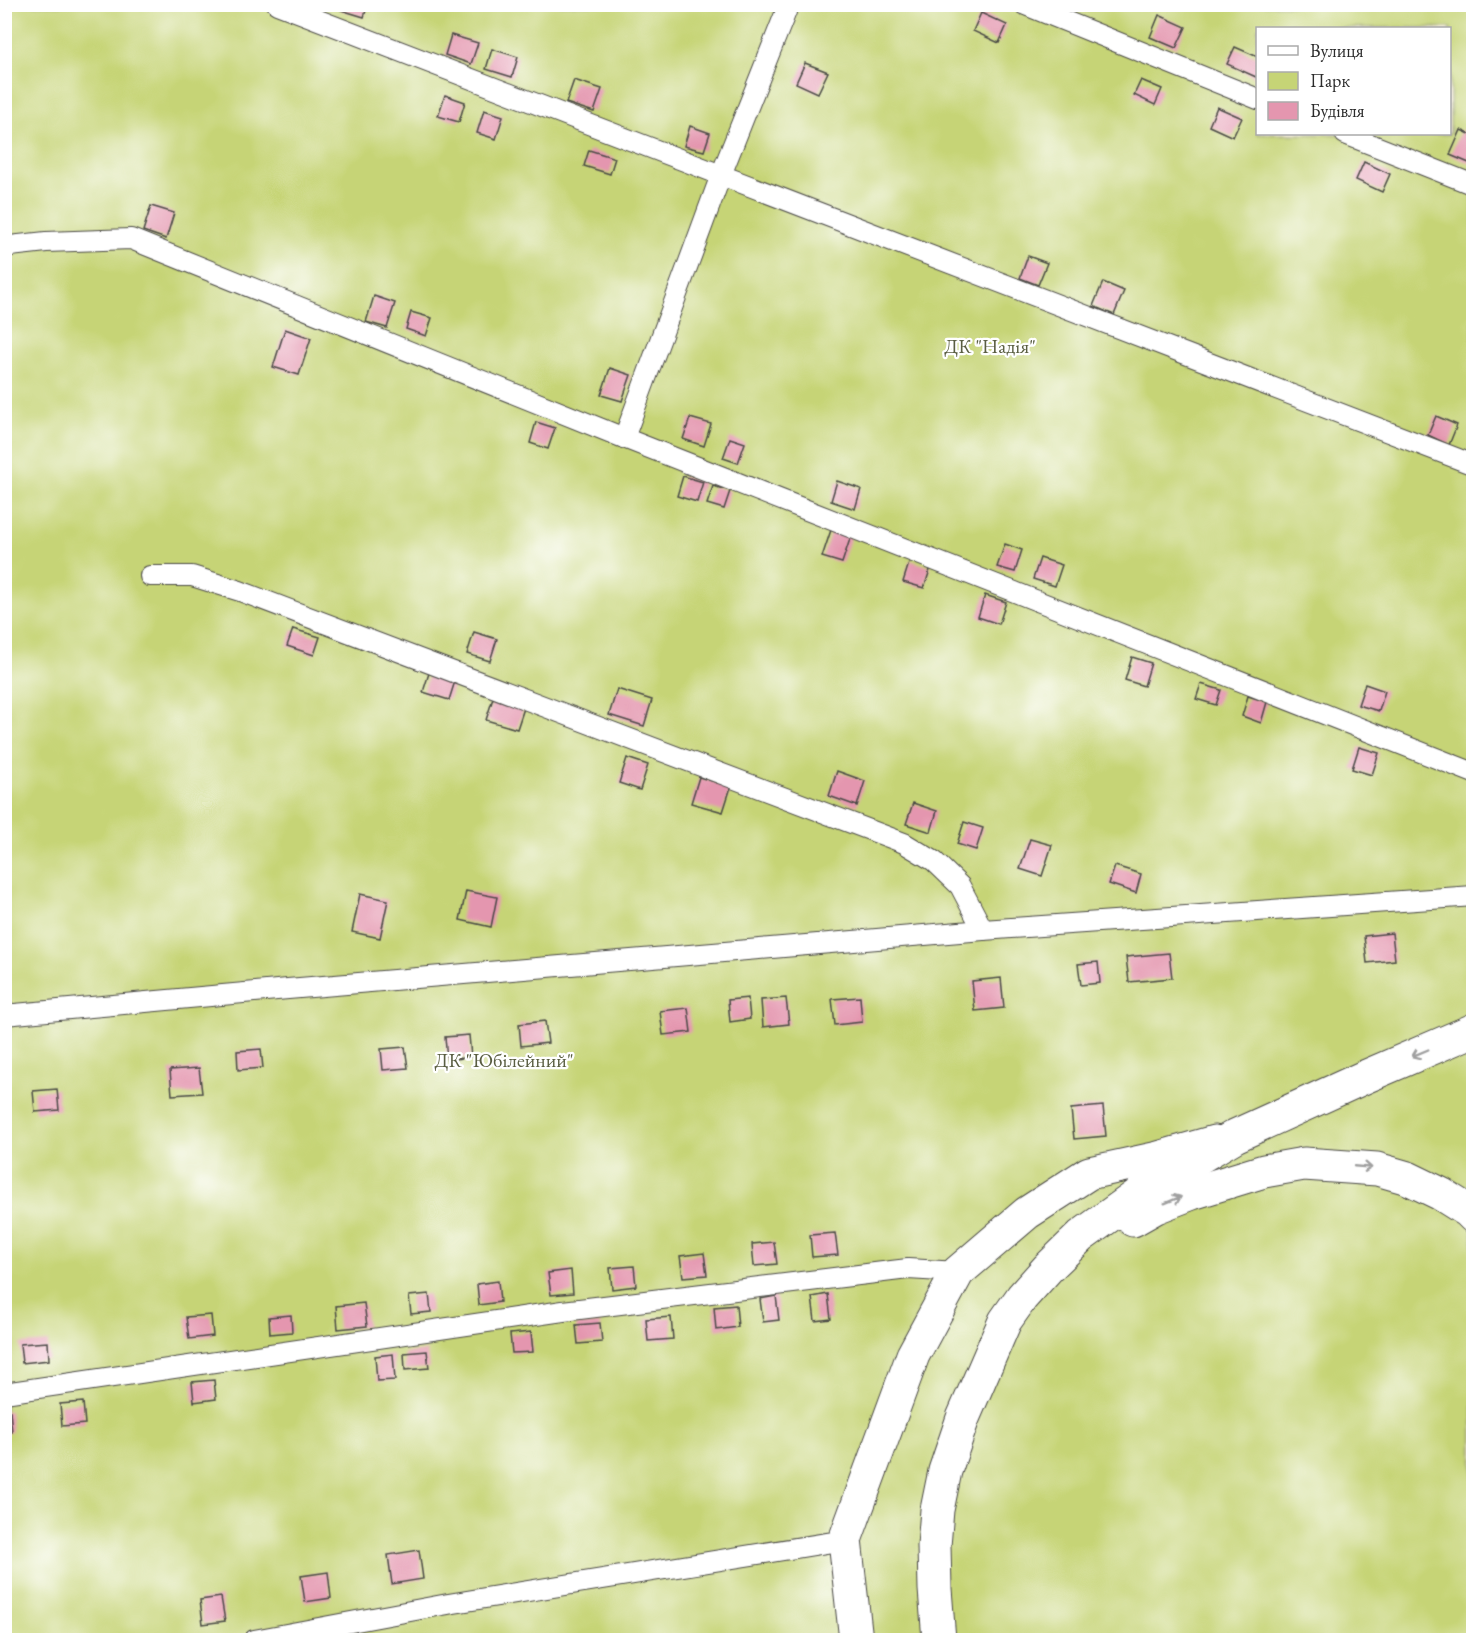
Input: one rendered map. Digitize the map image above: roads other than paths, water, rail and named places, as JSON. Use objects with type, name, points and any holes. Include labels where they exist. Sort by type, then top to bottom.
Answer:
[{"type":"main road","points":[[939,1641],[934,1546],[945,1471],[963,1418],[1005,1321],[1022,1297],[1080,1236],[1132,1200],[1235,1136],[1473,1030]]},
{"type":"main road","points":[[856,1641],[845,1540],[913,1355],[958,1272],[1027,1213],[1089,1173],[1158,1158],[1235,1136]]},
{"type":"main road","points":[[1048,1268],[1156,1207],[1224,1182],[1264,1171],[1304,1164],[1377,1169],[1408,1178],[1441,1194],[1468,1211],[1473,1217]]},
{"type":"lane","points":[[277,4],[1473,465]]},
{"type":"lane","points":[[624,438],[721,175],[789,4]]},
{"type":"lane","points":[[1023,4],[1256,99]]},
{"type":"lane","points":[[1348,135],[1473,185]]},
{"type":"lane","points":[[4,245],[131,239],[624,438],[1473,773]]},
{"type":"lane","points":[[150,576],[192,576],[240,591],[904,843],[934,861],[960,886],[983,930]]},
{"type":"lane","points":[[4,1015],[288,988],[983,930],[1473,896]]},
{"type":"lane","points":[[4,1393],[563,1311],[908,1269],[958,1272]]},
{"type":"lane","points":[[254,1641],[448,1604],[845,1540]]},
{"type":"park label","name":"ДК \"Надія\"","points":[[990,346]]},
{"type":"park label","name":"ДК \"Юбілейний\"","points":[[504,1060]]}]
